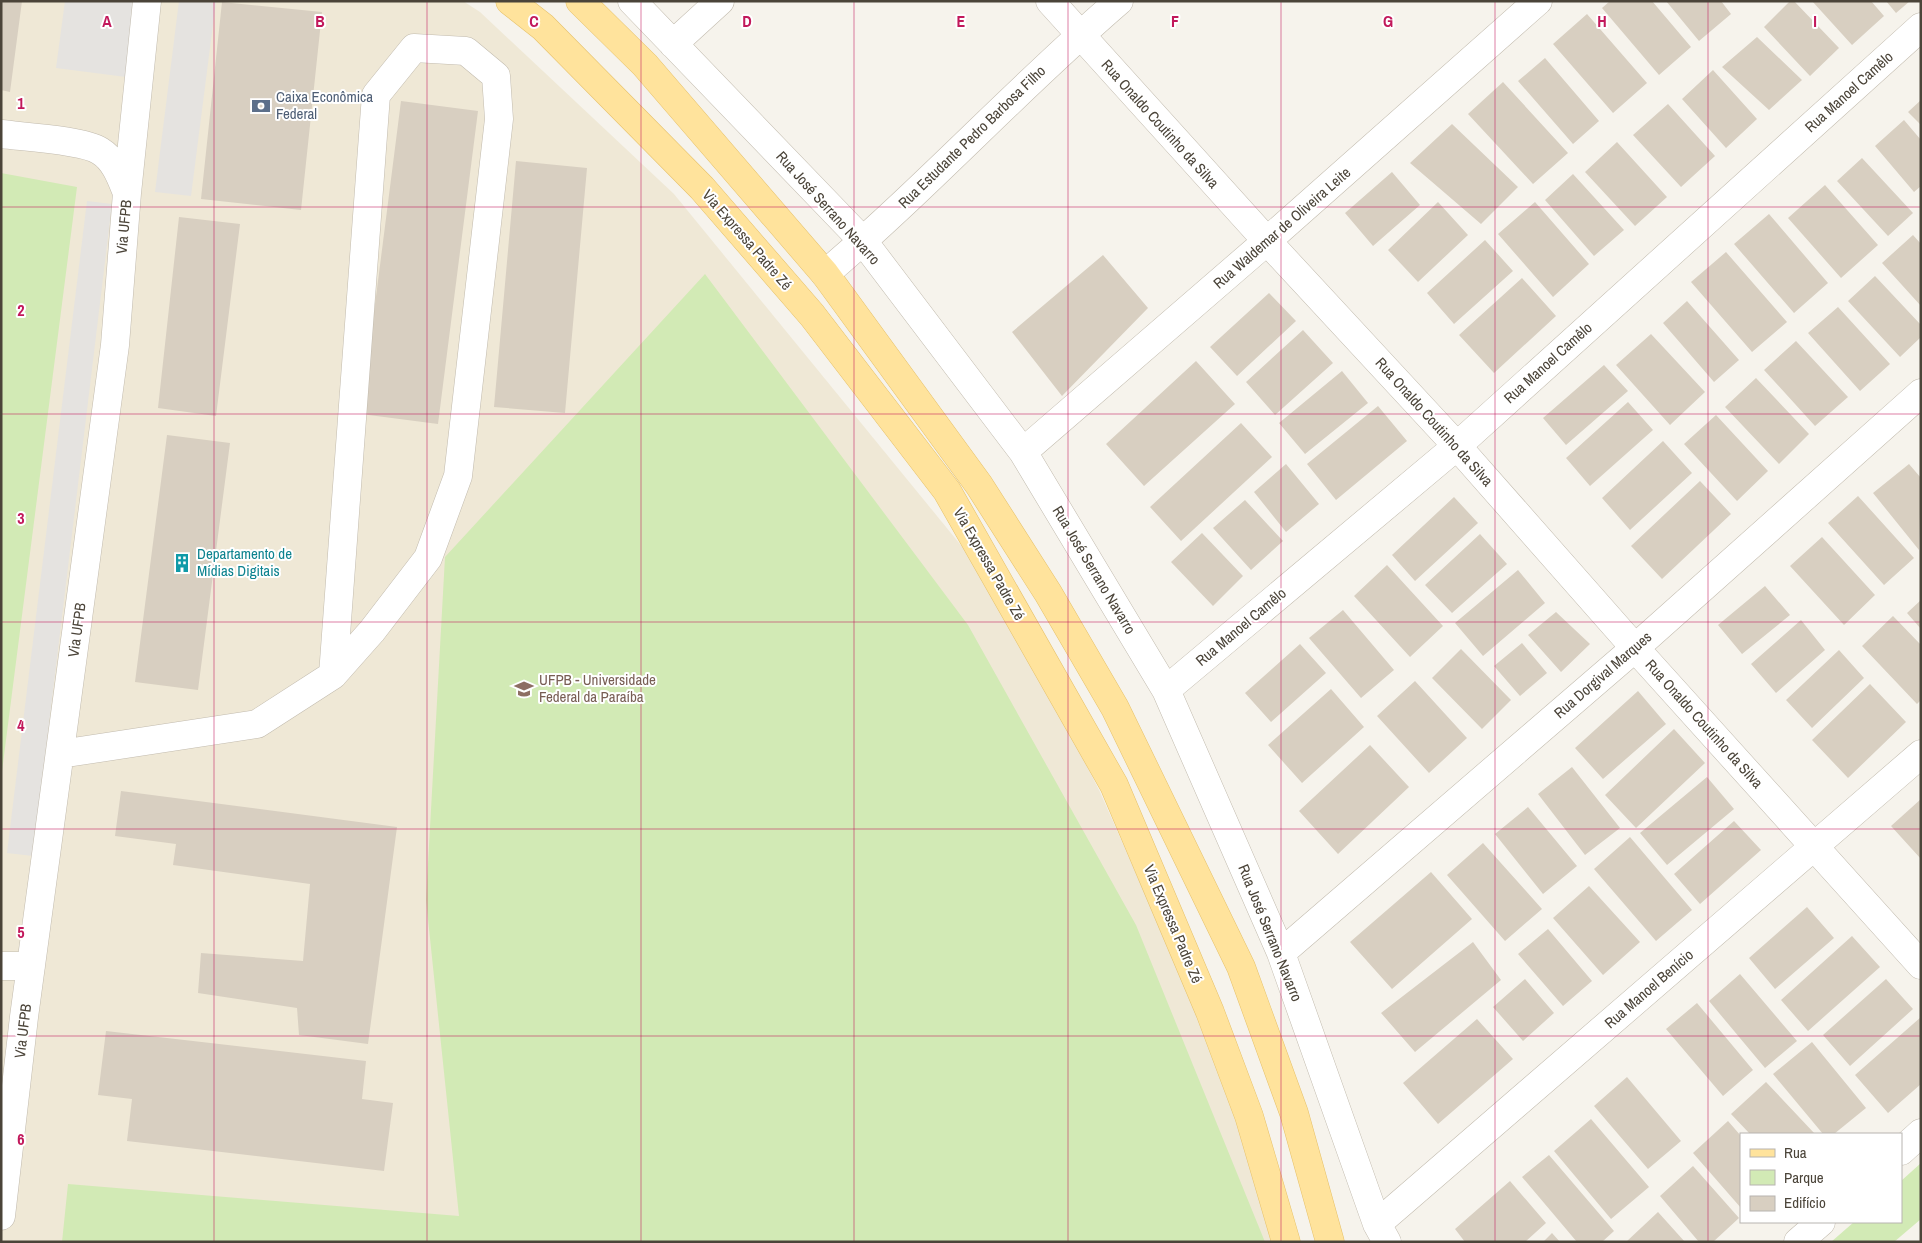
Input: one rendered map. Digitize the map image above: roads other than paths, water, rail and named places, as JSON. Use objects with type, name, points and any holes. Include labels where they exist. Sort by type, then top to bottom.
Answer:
[{"type":"main road","name":"Via Expressa Padre Zé","points":[[510,1],[543,27],[702,188],[812,316],[947,491],[1114,785],[1213,1021],[1249,1116],[1286,1242]]},
{"type":"main road","name":"Via Expressa Padre Zé","points":[[580,1],[645,65],[825,274],[979,485],[1048,593],[1115,708],[1241,967],[1294,1113],[1330,1242]]},
{"type":"street","points":[[127,193],[147,1]]},
{"type":"street","name":"Rua José Serrano Navarro","points":[[632,1],[863,241],[1023,452],[1166,690],[1281,953],[1382,1233]]},
{"type":"street","points":[[673,44],[720,1]]},
{"type":"street","name":"Rua Onaldo Coutinho da Silva","points":[[1050,1],[1267,241],[1457,446],[1635,648],[1921,965]]},
{"type":"street","name":"Rua Estudante Pedro Barbosa Filho","points":[[825,274],[863,241],[1080,35],[1119,1]]},
{"type":"street","name":"Rua Waldemar de Oliveira Leite","points":[[1023,452],[1267,241],[1538,1]]},
{"type":"street","name":"Rua Manoel Camêlo","points":[[1166,690],[1457,446],[1921,27]]},
{"type":"street","points":[[60,754],[257,724],[333,675],[372,631],[428,558],[458,476],[498,119],[496,76],[466,51],[414,48],[376,95],[333,675]]},
{"type":"street","name":"Via UFPB","points":[[1,134],[71,142],[100,151],[111,161],[120,175],[127,193],[115,345],[31,966],[1,1216]]},
{"type":"street","name":"Rua Dorgival Marques","points":[[1281,953],[1635,648],[1921,393]]},
{"type":"street","name":"Rua Manoel Benício","points":[[1382,1233],[1815,846],[1921,754]]},
{"type":"street","points":[[1,966],[31,966]]},
{"type":"street","points":[[1902,1150],[1921,1133]]},
{"type":"street","points":[[1798,1242],[1820,1223]]},
{"type":"place","name":"Caixa Econômica Federal","points":[[261,106]]},
{"type":"place","name":"Departamento de Mídias Digitais","points":[[182,563]]},
{"type":"place","name":"UFPB - Universidade Federal da Paraíba","points":[[524,689]]}]
